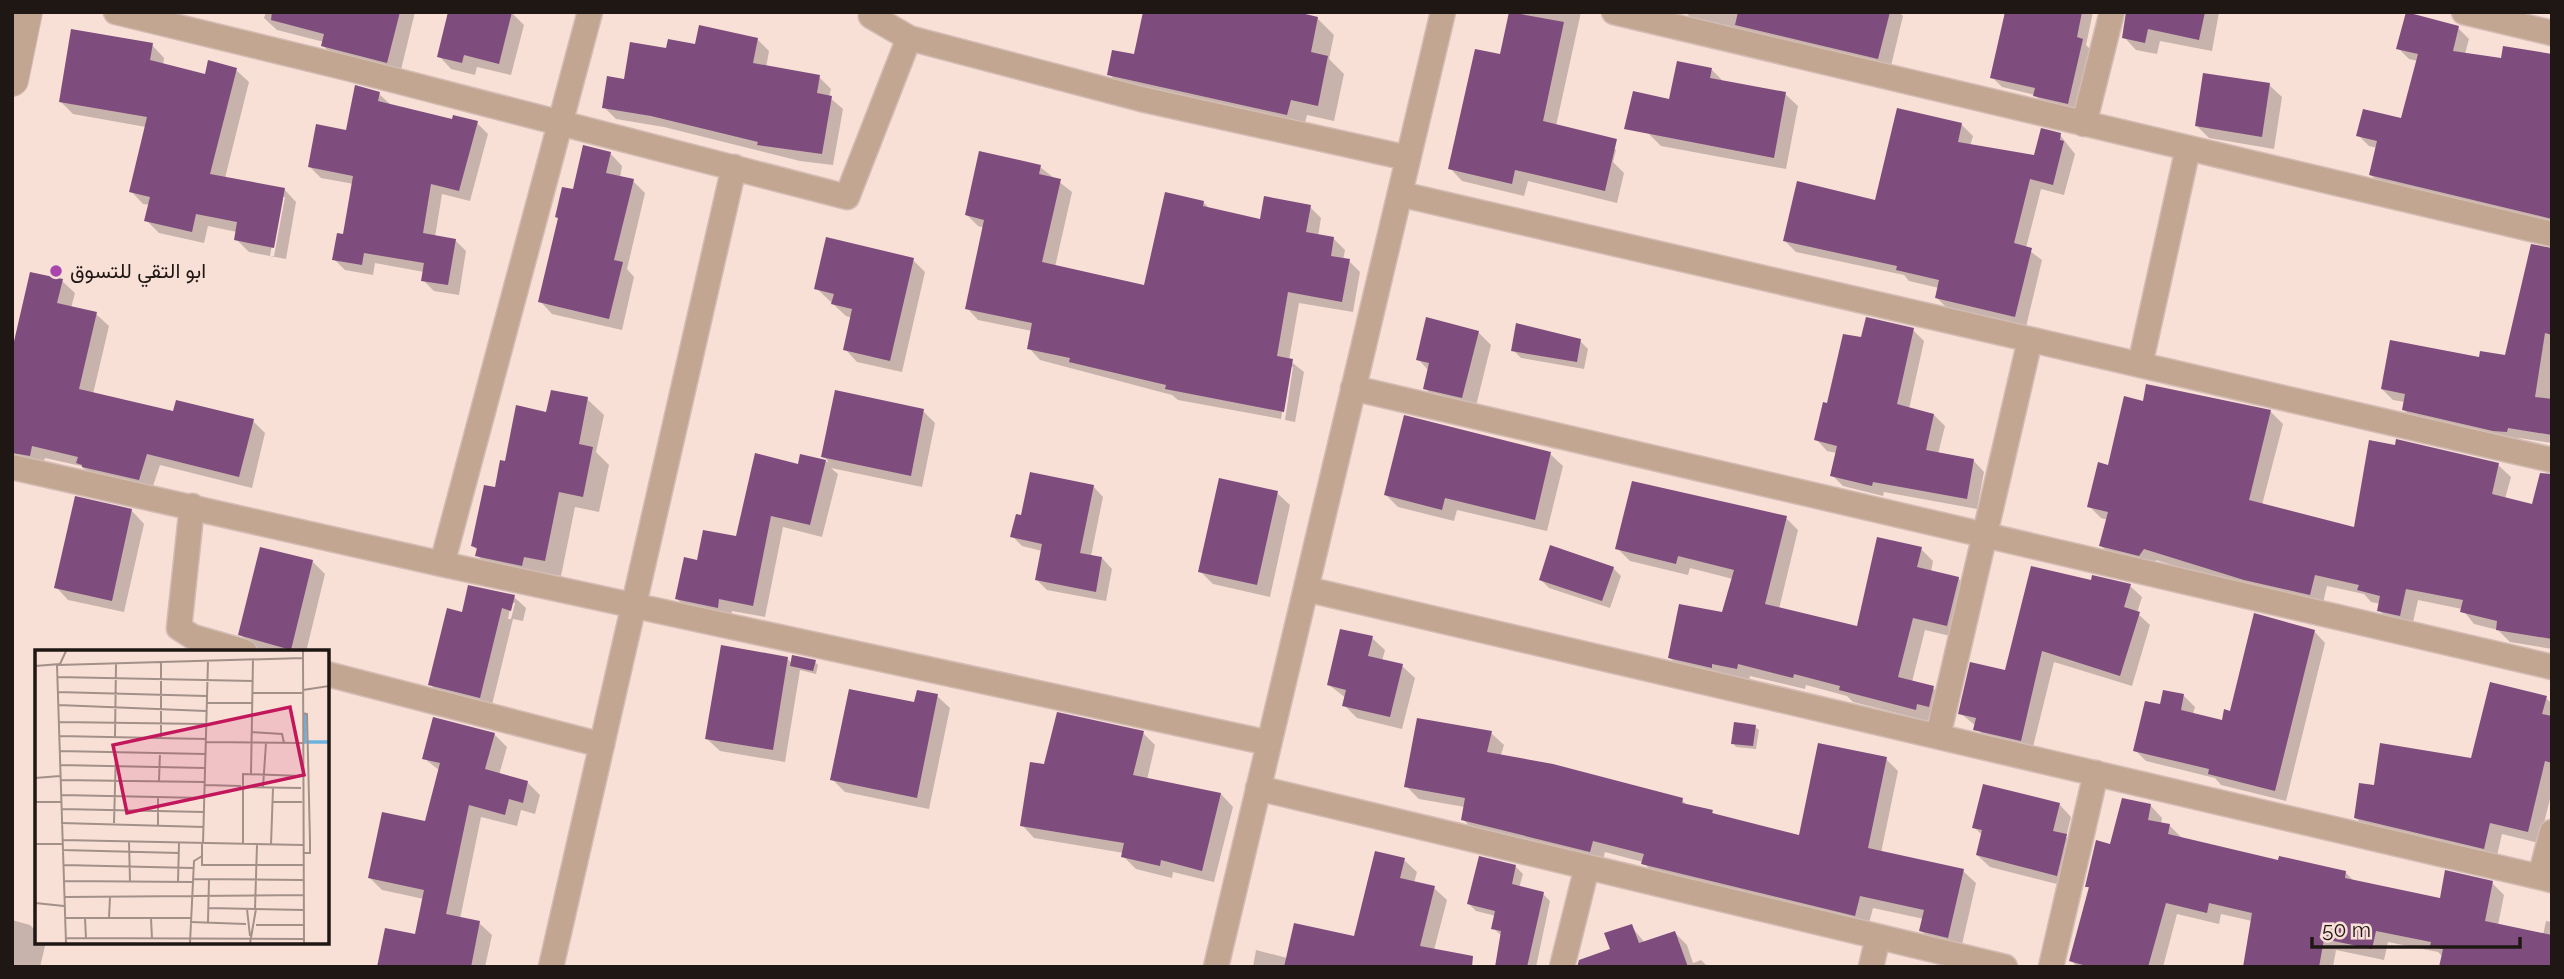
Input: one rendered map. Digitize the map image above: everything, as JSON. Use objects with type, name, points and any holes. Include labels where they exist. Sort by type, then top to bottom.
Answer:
[{"type":"street","points":[[12,80],[26,12]]},
{"type":"street","points":[[116,12],[846,197],[909,38]]},
{"type":"street","points":[[442,564],[590,12]]},
{"type":"street","points":[[1216,967],[1443,12]]},
{"type":"street","points":[[1614,12],[2552,234]]},
{"type":"street","points":[[2084,124],[2112,12]]},
{"type":"street","points":[[2464,12],[2552,33]]},
{"type":"street","points":[[866,14],[909,38],[1141,99],[1408,158]]},
{"type":"street","points":[[2140,365],[2188,148]]},
{"type":"street","points":[[551,967],[734,167]]},
{"type":"street","points":[[1400,194],[2552,460]]},
{"type":"street","points":[[1938,736],[2031,340]]},
{"type":"street","points":[[1353,388],[2552,667]]},
{"type":"street","points":[[12,467],[442,564],[1269,743]]},
{"type":"street","points":[[192,506],[179,628],[193,638],[238,650]]},
{"type":"street","points":[[1306,589],[2546,878],[2552,832]]},
{"type":"street","points":[[329,675],[602,745]]},
{"type":"street","points":[[2051,967],[2096,773]]},
{"type":"street","points":[[1258,788],[2005,967]]},
{"type":"street","points":[[1562,967],[1587,867]]},
{"type":"street","points":[[1871,967],[1878,937]]},
{"type":"building","points":[[272,12],[400,12],[387,63],[321,46],[324,34],[271,20]]},
{"type":"building","points":[[448,12],[512,12],[499,64],[464,55],[462,63],[437,57]]},
{"type":"building","points":[[1143,12],[1297,12],[1318,17],[1311,52],[1328,56],[1318,106],[1291,100],[1287,115],[1107,75],[1112,50],[1134,54]]},
{"type":"building","points":[[1509,12],[1564,22],[1543,121],[1617,139],[1605,191],[1515,170],[1512,184],[1448,169],[1475,49],[1500,54]]},
{"type":"building","points":[[1738,12],[1890,12],[1878,59],[1735,25]]},
{"type":"building","points":[[2005,12],[2082,12],[2077,37],[2083,39],[2068,104],[2033,96],[2035,88],[1990,78]]},
{"type":"building","points":[[2126,12],[2205,12],[2199,40],[2148,29],[2145,43],[2122,38]]},
{"type":"building","points":[[2406,12],[2459,26],[2453,51],[2501,58],[2503,46],[2552,54],[2552,219],[2369,175],[2377,141],[2356,136],[2363,109],[2401,118],[2418,54],[2396,49]]},
{"type":"building","points":[[699,25],[758,38],[753,63],[820,75],[817,93],[832,96],[822,154],[757,145],[758,142],[651,116],[602,108],[607,76],[624,79],[630,42],[666,48],[668,39],[695,44]]},
{"type":"building","points":[[71,29],[153,43],[150,60],[205,74],[208,60],[237,68],[210,174],[285,188],[274,248],[234,240],[237,222],[196,214],[192,232],[144,221],[150,197],[129,192],[147,117],[59,102]]},
{"type":"building","points":[[1677,61],[1712,68],[1710,78],[1786,92],[1774,158],[1624,129],[1633,91],[1669,99]]},
{"type":"building","points":[[2203,73],[2270,83],[2262,137],[2195,126]]},
{"type":"building","points":[[355,85],[380,92],[378,101],[452,119],[453,115],[478,121],[459,191],[431,184],[423,233],[456,239],[448,285],[421,281],[424,263],[364,253],[362,265],[332,260],[337,233],[343,234],[353,176],[308,167],[316,124],[346,130]]},
{"type":"building","points":[[1897,108],[1962,123],[1958,142],[2034,155],[2041,128],[2061,133],[2060,140],[2064,141],[2053,185],[2030,179],[2014,243],[2032,248],[2015,317],[1935,298],[1939,280],[1896,270],[1897,266],[1783,241],[1797,181],[1875,200]]},
{"type":"building","points":[[583,145],[611,152],[606,173],[634,179],[614,260],[623,262],[609,319],[538,302],[558,218],[555,217],[562,187],[573,189]]},
{"type":"building","points":[[979,151],[1041,165],[1039,174],[1061,179],[1042,262],[1144,285],[1165,192],[1204,201],[1203,206],[1260,219],[1264,196],[1311,205],[1306,232],[1334,237],[1331,256],[1350,259],[1342,302],[1288,292],[1277,356],[1293,359],[1284,412],[1165,389],[1166,385],[1027,349],[1032,323],[965,309],[984,220],[965,215]]},
{"type":"building","points":[[826,237],[914,258],[890,361],[843,350],[852,309],[831,304],[834,294],[814,289]]},
{"type":"building","points":[[2531,244],[2552,248],[2552,335],[2545,333],[2535,397],[2552,399],[2552,435],[2508,428],[2507,432],[2493,431],[2402,410],[2405,394],[2381,389],[2390,340],[2479,357],[2480,351],[2505,355]]},
{"type":"building","points":[[30,272],[63,279],[57,303],[97,312],[79,389],[173,411],[176,400],[254,419],[239,477],[147,454],[139,480],[82,467],[76,463],[78,457],[32,446],[30,456],[12,453],[12,350]]},
{"type":"building","points":[[1426,317],[1479,331],[1462,398],[1423,389],[1429,363],[1416,360]]},
{"type":"building","points":[[1866,317],[1914,328],[1897,404],[1934,414],[1926,450],[1974,459],[1967,499],[1873,482],[1872,486],[1830,476],[1837,446],[1814,440],[1823,402],[1827,403],[1843,334],[1861,337]]},
{"type":"building","points":[[1516,323],[1581,339],[1577,362],[1511,351]]},
{"type":"building","points":[[2146,384],[2271,410],[2249,500],[2354,527],[2369,440],[2395,445],[2396,439],[2499,463],[2492,494],[2532,504],[2540,473],[2552,474],[2552,639],[2496,630],[2497,621],[2460,612],[2463,600],[2406,589],[2400,616],[2377,611],[2380,596],[2357,590],[2359,585],[2315,575],[2310,595],[2244,580],[2144,549],[2139,556],[2099,546],[2108,512],[2087,507],[2098,462],[2108,465],[2124,396],[2143,401]]},
{"type":"building","points":[[551,390],[588,397],[579,444],[593,447],[583,497],[559,492],[545,561],[524,557],[522,566],[475,556],[477,548],[471,546],[484,485],[495,487],[500,460],[505,461],[516,405],[546,412]]},
{"type":"building","points":[[835,390],[924,409],[911,476],[821,457]]},
{"type":"building","points":[[1404,415],[1551,452],[1535,520],[1445,498],[1442,510],[1384,495]]},
{"type":"building","points":[[755,453],[798,464],[800,454],[826,460],[810,525],[771,516],[753,606],[719,599],[718,608],[675,599],[684,557],[697,560],[703,530],[736,536]]},
{"type":"building","points":[[1030,472],[1094,485],[1080,553],[1102,557],[1096,592],[1035,580],[1042,544],[1010,537],[1016,514],[1021,515]]},
{"type":"building","points":[[1219,478],[1278,491],[1257,585],[1198,572]]},
{"type":"building","points":[[1632,481],[1787,516],[1765,604],[1857,626],[1877,537],[1922,547],[1917,567],[1959,577],[1947,626],[1913,618],[1898,677],[1934,686],[1929,707],[1917,704],[1916,710],[1839,690],[1840,686],[1794,674],[1793,678],[1738,664],[1737,669],[1712,664],[1712,668],[1668,658],[1679,604],[1722,612],[1734,570],[1678,556],[1676,564],[1615,549]]},
{"type":"building","points":[[75,496],[132,509],[112,601],[54,588]]},
{"type":"building","points":[[1550,545],[1614,567],[1602,601],[1539,580]]},
{"type":"building","points":[[260,547],[313,560],[291,650],[238,635]]},
{"type":"building","points":[[2031,566],[2091,580],[2092,575],[2131,584],[2124,607],[2140,612],[2120,676],[2042,651],[2021,741],[1973,730],[1976,718],[1958,714],[1970,662],[2005,670]]},
{"type":"building","points":[[468,585],[515,595],[511,611],[502,608],[480,698],[428,685],[447,608],[462,612]]},
{"type":"building","points":[[2254,613],[2315,630],[2275,791],[2208,774],[2209,769],[2133,751],[2145,701],[2160,704],[2163,690],[2184,694],[2181,710],[2222,720],[2224,709],[2230,711]]},
{"type":"building","points":[[1340,629],[1373,636],[1368,656],[1403,664],[1390,717],[1342,706],[1346,690],[1327,685]]},
{"type":"building","points":[[721,645],[788,657],[773,750],[705,739]]},
{"type":"building","points":[[792,655],[816,660],[813,671],[790,666]]},
{"type":"building","points":[[2490,682],[2547,696],[2542,714],[2552,716],[2552,763],[2545,761],[2528,832],[2490,823],[2484,849],[2354,818],[2359,783],[2374,785],[2380,743],[2471,758]]},
{"type":"building","points":[[849,689],[914,702],[917,690],[938,694],[917,798],[830,780]]},
{"type":"building","points":[[1057,712],[1144,731],[1133,775],[1221,793],[1202,871],[1161,860],[1160,866],[1121,857],[1124,843],[1020,826],[1030,762],[1044,764]]},
{"type":"building","points":[[433,717],[495,733],[485,769],[528,781],[523,803],[509,799],[505,815],[469,805],[446,914],[480,921],[471,967],[377,967],[385,928],[415,934],[424,890],[368,878],[382,812],[425,821],[440,763],[422,759]]},
{"type":"building","points":[[1417,718],[1492,731],[1487,752],[1553,764],[1683,798],[1682,803],[1713,810],[1712,813],[1799,835],[1818,743],[1887,757],[1868,848],[1964,869],[1948,938],[1919,931],[1924,910],[1860,896],[1855,916],[1641,864],[1644,854],[1593,841],[1590,852],[1461,820],[1465,798],[1404,787]]},
{"type":"building","points":[[1734,722],[1756,725],[1753,746],[1731,744]]},
{"type":"building","points":[[1983,784],[2060,803],[2053,831],[2067,834],[2057,876],[1976,855],[1982,830],[1972,828]]},
{"type":"building","points":[[2122,798],[2151,804],[2148,820],[2170,824],[2168,834],[2278,860],[2279,856],[2346,871],[2345,878],[2440,898],[2445,870],[2493,881],[2485,921],[2552,935],[2552,967],[2439,967],[2443,949],[2430,946],[2431,942],[2376,931],[2372,949],[2324,939],[2319,967],[2243,967],[2252,913],[2209,903],[2207,913],[2166,903],[2148,967],[2090,967],[2069,961],[2089,887],[2085,887],[2096,840],[2110,844]]},
{"type":"building","points":[[1375,851],[1405,858],[1400,878],[1435,886],[1420,946],[1473,956],[1472,967],[1284,967],[1294,923],[1354,936]]},
{"type":"building","points":[[1479,856],[1516,865],[1512,884],[1544,892],[1527,967],[1495,967],[1501,931],[1491,929],[1495,911],[1467,904]]},
{"type":"building","points":[[1632,924],[1639,943],[1675,931],[1688,967],[1577,967],[1579,960],[1610,949],[1604,933]]},
{"type":"place","name":"ابو التقي للتسوق","points":[[56,271]]}]
